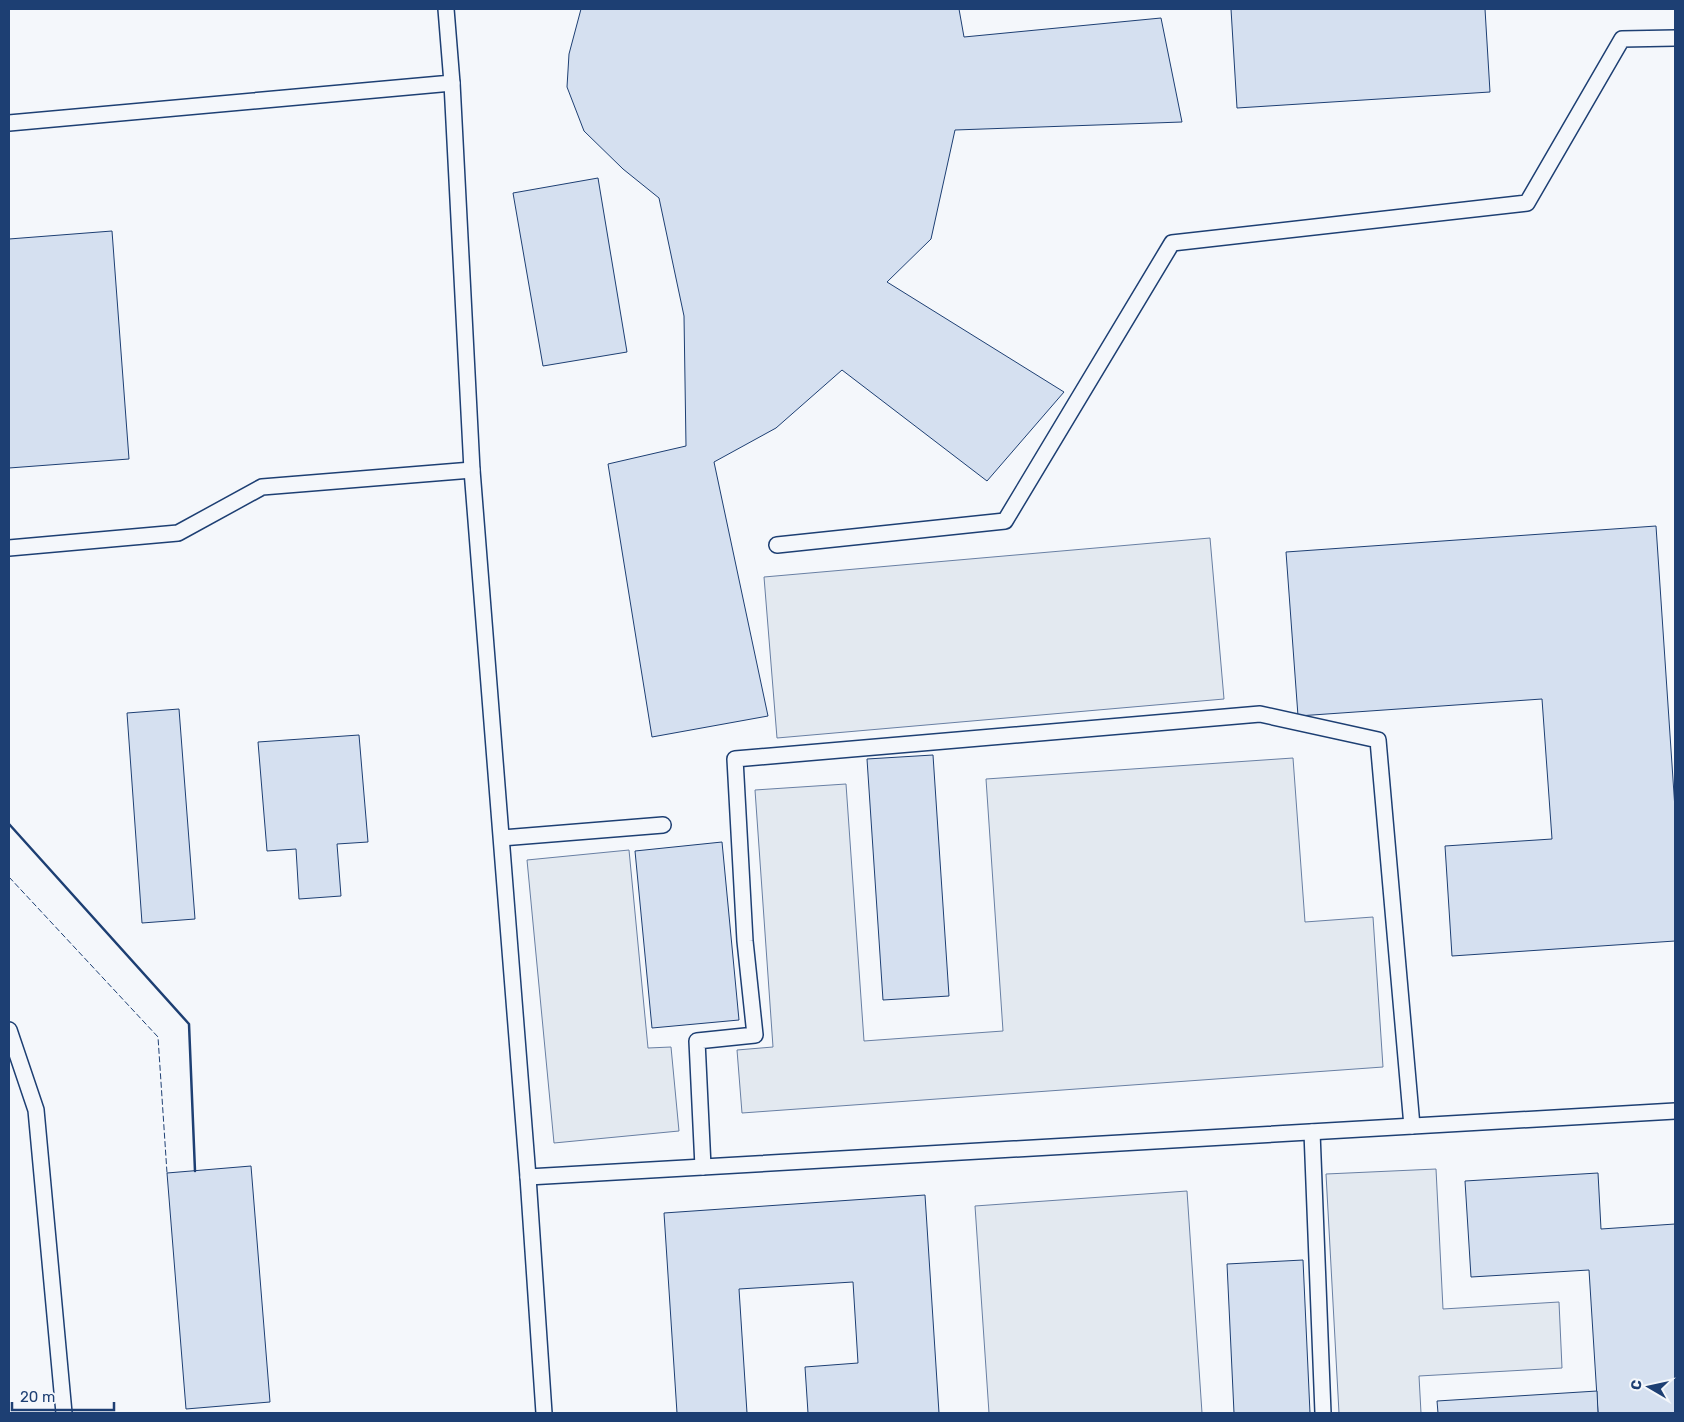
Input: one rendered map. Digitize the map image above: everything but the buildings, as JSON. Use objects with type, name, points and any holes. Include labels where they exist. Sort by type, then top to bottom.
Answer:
[{"type":"lane","points":[[446,9],[452,83],[472,470],[528,1177],[544,1413]]},
{"type":"lane","points":[[777,545],[1005,521],[1172,243],[1527,203],[1622,39],[1675,38]]},
{"type":"lane","points":[[9,123],[452,83]]},
{"type":"lane","points":[[9,548],[178,533],[262,487],[472,470]]},
{"type":"lane","points":[[703,1167],[696,1041],[755,1035],[745,942],[735,759],[1260,714],[1378,740],[1412,1126]]},
{"type":"lane","points":[[502,838],[663,825]]},
{"type":"lane","points":[[9,1030],[36,1110],[64,1413]]},
{"type":"lane","points":[[528,1177],[1675,1111]]},
{"type":"lane","points":[[1312,1132],[1323,1413]]},
{"type":"shaded area","points":[[1210,538],[1224,699],[777,738],[764,577]]},
{"type":"shaded area","points":[[1293,758],[1305,922],[1373,917],[1383,1067],[742,1113],[737,1050],[773,1047],[755,790],[846,784],[864,1041],[1003,1031],[986,779]]},
{"type":"shaded area","points":[[629,850],[648,1048],[671,1047],[679,1131],[554,1143],[527,860]]},
{"type":"shaded area","points":[[1436,1169],[1443,1309],[1559,1302],[1562,1368],[1419,1376],[1421,1413],[1339,1413],[1326,1174]]},
{"type":"shaded area","points":[[1187,1191],[1202,1413],[989,1413],[975,1206]]},
{"type":"fence","points":[[9,877],[158,1037],[167,1173]]},
{"type":"wall","points":[[9,824],[189,1024],[195,1171]]}]
